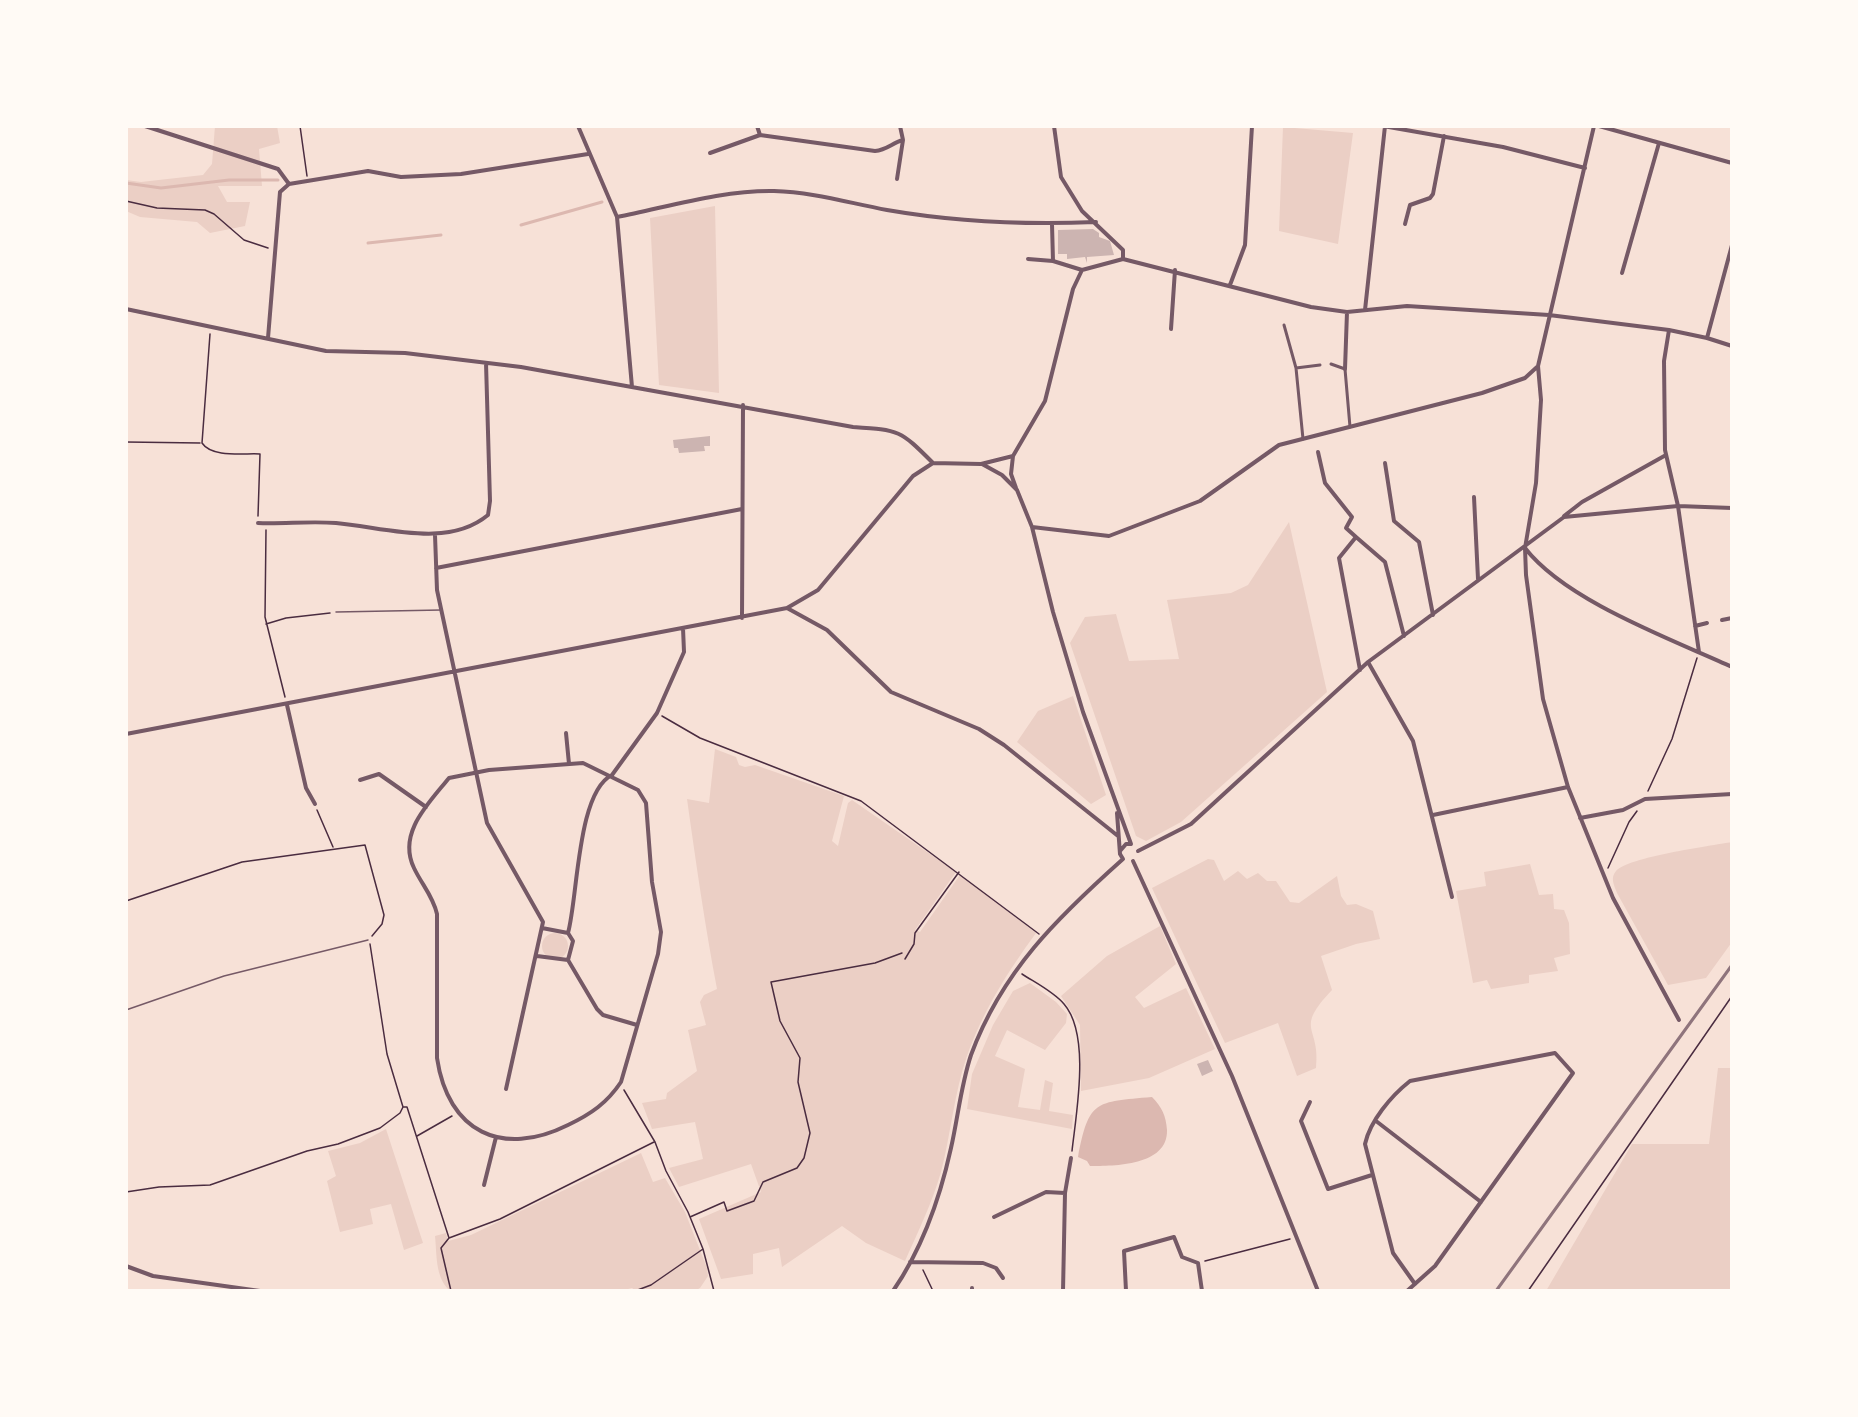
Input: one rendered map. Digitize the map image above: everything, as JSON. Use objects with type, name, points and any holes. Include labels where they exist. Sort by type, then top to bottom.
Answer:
[{"type":"street","points":[[145,126],[278,170],[289,184]]},
{"type":"street","points":[[578,126],[588,154],[617,217],[632,387]]},
{"type":"street","points":[[757,126],[760,135]]},
{"type":"street","points":[[897,179],[903,140],[900,126]]},
{"type":"street","points":[[1054,126],[1061,177],[1082,211],[1123,250],[1123,259]]},
{"type":"street","points":[[1230,285],[1245,244],[1252,126]]},
{"type":"street","points":[[1365,310],[1384,126],[1503,147],[1584,168]]},
{"type":"street","points":[[1679,1020],[1613,898],[1568,787],[1543,699],[1527,586],[1525,548],[1536,483],[1541,400],[1538,366],[1584,168],[1597,126],[1732,163]]},
{"type":"street","points":[[710,153],[760,135],[875,152],[886,150],[895,142],[903,140]]},
{"type":"street","points":[[1405,224],[1410,205],[1430,198],[1433,194],[1444,136]]},
{"type":"street","points":[[1622,273],[1659,143]]},
{"type":"street","points":[[268,338],[280,192],[289,184],[368,171],[401,177],[461,174],[588,154]]},
{"type":"street","points":[[617,217],[715,197],[773,191],[812,194],[893,211],[989,223],[1096,222]]},
{"type":"street","points":[[1052,224],[1053,261]]},
{"type":"street","points":[[1707,338],[1732,245]]},
{"type":"street","points":[[1028,258],[1053,261],[1082,270],[1123,259],[1175,270],[1311,307],[1347,312],[1407,306],[1549,315],[1669,330],[1732,346]]},
{"type":"street","points":[[1082,270],[1073,289],[1045,401],[1013,456],[1011,474],[1032,526],[1056,623],[1116,809],[1131,844],[1138,851]]},
{"type":"street","points":[[1171,328],[1175,270]]},
{"type":"street","points":[[126,309],[326,351],[405,353],[486,363],[743,405],[853,426],[893,430],[908,439],[933,464]]},
{"type":"street","points":[[1347,312],[1345,369],[1350,428]]},
{"type":"street","points":[[1284,325],[1296,368],[1303,439]]},
{"type":"street","points":[[1669,330],[1664,393],[1666,455],[1678,506],[1699,652]]},
{"type":"street","points":[[258,523],[334,523],[435,535],[476,525],[488,515],[490,501],[486,363]]},
{"type":"street","points":[[1331,364],[1345,369]]},
{"type":"street","points":[[1296,368],[1320,365]]},
{"type":"street","points":[[1032,526],[1110,536],[1200,501],[1279,445],[1482,393],[1525,378],[1538,366]]},
{"type":"street","points":[[742,618],[743,405]]},
{"type":"street","points":[[1318,452],[1325,483],[1352,516],[1346,528],[1385,562],[1404,636]]},
{"type":"street","points":[[1133,861],[1138,851],[1191,824],[1368,662],[1525,548],[1582,502],[1666,455]]},
{"type":"street","points":[[126,734],[456,673],[787,608],[818,590],[913,476],[933,464],[981,464],[1013,456]]},
{"type":"street","points":[[1385,463],[1394,521],[1419,542],[1433,615]]},
{"type":"street","points":[[981,464],[1002,475],[1017,490]]},
{"type":"street","points":[[1474,497],[1478,580]]},
{"type":"street","points":[[1563,517],[1678,506],[1732,508]]},
{"type":"street","points":[[436,568],[742,509]]},
{"type":"street","points":[[435,535],[436,568],[442,610],[487,823],[543,922],[507,1089]]},
{"type":"street","points":[[1356,537],[1339,558],[1360,670]]},
{"type":"street","points":[[1525,548],[1539,566],[1601,605],[1732,667]]},
{"type":"street","points":[[787,608],[827,630],[891,692],[979,729],[1010,749],[1118,836]]},
{"type":"street","points":[[1722,620],[1732,618]]},
{"type":"street","points":[[1695,626],[1707,623]]},
{"type":"street","points":[[567,960],[573,941],[568,933],[574,909],[578,857],[592,800],[604,779],[612,775],[657,713],[684,652],[683,628]]},
{"type":"street","points":[[1368,662],[1413,741],[1452,897]]},
{"type":"street","points":[[287,705],[306,788],[315,804]]},
{"type":"street","points":[[566,733],[569,764]]},
{"type":"street","points":[[583,763],[612,775],[638,790],[646,803],[652,882],[661,932],[658,954],[620,1084],[601,1107],[551,1134],[521,1141],[496,1137],[473,1126],[458,1113],[446,1092],[437,1058],[437,914],[429,892],[413,867],[409,851],[410,836],[426,807],[449,778],[476,772],[583,763]]},
{"type":"street","points":[[360,780],[379,774],[426,807]]},
{"type":"street","points":[[1433,814],[1568,787]]},
{"type":"street","points":[[1580,818],[1623,810],[1646,799],[1732,794]]},
{"type":"street","points":[[1116,809],[1120,851],[1123,859]]},
{"type":"street","points":[[1120,851],[1126,844],[1131,844]]},
{"type":"street","points":[[1123,859],[1133,861]]},
{"type":"street","points":[[893,1291],[910,1262],[943,1183],[972,1054],[995,1004],[1042,936],[1123,859]]},
{"type":"street","points":[[1133,861],[1232,1076],[1318,1291]]},
{"type":"street","points":[[542,928],[568,933]]},
{"type":"street","points":[[537,956],[567,960],[603,1015],[637,1025]]},
{"type":"street","points":[[1407,1291],[1415,1284],[1435,1266],[1573,1073],[1555,1053],[1410,1081],[1396,1092],[1367,1133],[1365,1144],[1393,1253],[1415,1284]]},
{"type":"street","points":[[1310,1102],[1301,1121],[1328,1189],[1372,1174]]},
{"type":"street","points":[[1376,1121],[1481,1202]]},
{"type":"street","points":[[484,1185],[496,1137]]},
{"type":"street","points":[[1064,1291],[1065,1193],[1071,1158]]},
{"type":"street","points":[[994,1217],[1046,1192],[1065,1193]]},
{"type":"street","points":[[1126,1291],[1124,1251],[1174,1237],[1182,1257],[1198,1263],[1202,1291]]},
{"type":"street","points":[[910,1262],[983,1263],[996,1268],[1003,1278]]},
{"type":"street","points":[[126,1266],[153,1276],[260,1291]]},
{"type":"lane","points":[[336,612],[442,610]]},
{"type":"lane","points":[[126,1010],[224,976],[368,940]]},
{"type":"path","points":[[300,126],[308,180]]},
{"type":"path","points":[[126,201],[157,208],[205,210],[214,213],[244,240],[274,249]]},
{"type":"path","points":[[211,328],[202,443],[205,449],[213,452],[260,453],[258,523]]},
{"type":"path","points":[[126,442],[202,443]]},
{"type":"path","points":[[266,523],[264,597],[266,624],[287,705]]},
{"type":"path","points":[[266,624],[286,618],[336,612]]},
{"type":"path","points":[[1604,876],[1629,822],[1646,799],[1652,779],[1672,739],[1699,652]]},
{"type":"path","points":[[657,713],[700,738],[747,758],[799,779],[848,794],[959,872],[1042,936]]},
{"type":"path","points":[[315,804],[333,847]]},
{"type":"path","points":[[126,901],[242,862],[333,847],[365,845],[384,915],[382,924],[368,940],[387,1054],[403,1107],[400,1113],[380,1128],[338,1144],[307,1151],[210,1185],[159,1187],[126,1192]]},
{"type":"path","points":[[905,959],[914,944],[915,933],[959,872]]},
{"type":"path","points":[[690,1217],[723,1202],[727,1211],[754,1201],[763,1182],[797,1168],[804,1158],[810,1133],[798,1082],[800,1058],[780,1021],[771,982],[875,963],[902,954]]},
{"type":"path","points":[[1017,970],[1065,1004],[1077,1032],[1076,1115],[1071,1158]]},
{"type":"path","points":[[1528,1291],[1732,996]]},
{"type":"path","points":[[620,1084],[655,1142],[666,1171],[690,1217],[703,1249],[714,1291]]},
{"type":"path","points":[[403,1107],[407,1107],[449,1238]]},
{"type":"path","points":[[416,1136],[458,1113]]},
{"type":"path","points":[[450,1291],[441,1248],[449,1238],[500,1219],[655,1142]]},
{"type":"path","points":[[1198,1263],[1297,1237]]},
{"type":"path","points":[[635,1291],[651,1285],[703,1249]]},
{"type":"path","points":[[919,1262],[933,1291]]},
{"type":"shaded area","points":[[215,126],[277,126],[280,143],[259,149],[262,186],[218,186],[227,202],[250,202],[245,226],[210,233],[197,222],[140,217],[126,211],[126,180],[141,182],[203,175],[212,164]]},
{"type":"shaded area","points":[[1283,127],[1353,133],[1338,244],[1279,231]]},
{"type":"shaded area","points":[[715,206],[719,393],[659,385],[650,218]]},
{"type":"shaded area","points":[[1289,522],[1327,692],[1181,822],[1146,841],[1136,836],[1070,643],[1085,617],[1116,614],[1129,661],[1179,659],[1167,600],[1231,593],[1248,585]]},
{"type":"shaded area","points":[[1073,696],[1106,795],[1091,804],[1017,742],[1038,711]]},
{"type":"shaded area","points":[[715,749],[736,757],[739,765],[745,767],[755,765],[844,796],[832,841],[838,846],[848,803],[852,800],[956,872],[915,930],[920,932],[960,875],[1036,933],[997,992],[967,1056],[941,1172],[905,1261],[866,1243],[842,1226],[782,1267],[779,1248],[753,1254],[753,1274],[721,1279],[699,1219],[761,1192],[751,1164],[679,1187],[669,1168],[703,1159],[695,1122],[652,1129],[642,1103],[666,1099],[667,1093],[697,1071],[688,1030],[706,1025],[700,1002],[704,995],[717,989],[687,799],[709,803]]},
{"type":"shaded area","points":[[1732,842],[1732,942],[1706,978],[1668,985],[1617,893],[1613,876],[1616,871],[1636,861]]},
{"type":"shaded area","points":[[1208,859],[1214,860],[1224,881],[1238,871],[1247,879],[1258,873],[1267,881],[1276,881],[1290,902],[1299,903],[1337,876],[1341,896],[1347,905],[1356,904],[1373,911],[1380,939],[1356,944],[1321,956],[1332,990],[1320,1003],[1311,1021],[1317,1054],[1316,1068],[1297,1076],[1278,1023],[1225,1043],[1152,888]]},
{"type":"shaded area","points":[[1530,864],[1539,895],[1553,894],[1554,909],[1564,910],[1569,923],[1570,954],[1554,958],[1558,971],[1529,975],[1529,983],[1491,989],[1487,980],[1473,983],[1456,891],[1486,886],[1484,872]]},
{"type":"shaded area","points":[[1160,926],[1176,964],[1135,997],[1144,1008],[1186,988],[1215,1049],[1149,1078],[1081,1091],[1080,1025],[1061,996],[1107,956]]},
{"type":"shaded area","points":[[555,933],[564,937],[568,946],[564,955],[555,959],[546,955],[542,946],[546,937]]},
{"type":"shaded area","points":[[1030,983],[1056,1002],[1067,1014],[1066,1023],[1045,1050],[1007,1030],[995,1056],[1025,1069],[1018,1107],[1040,1110],[1045,1080],[1053,1083],[1049,1111],[1073,1115],[1072,1129],[967,1109],[972,1074],[993,1025],[1013,991]]},
{"type":"shaded area","points":[[1718,1068],[1732,1068],[1732,1291],[1546,1291],[1632,1144],[1709,1144]]},
{"type":"shaded area","points":[[1152,1097],[1163,1112],[1167,1130],[1165,1142],[1159,1151],[1138,1162],[1112,1165],[1090,1166],[1087,1161],[1078,1157],[1086,1124],[1091,1114],[1098,1108],[1118,1100]]},
{"type":"shaded area","points":[[386,1129],[423,1243],[404,1250],[391,1204],[370,1209],[373,1224],[340,1232],[327,1181],[336,1176],[328,1151],[360,1143]]},
{"type":"shaded area","points":[[641,1153],[653,1182],[665,1178],[685,1212],[707,1268],[708,1276],[700,1288],[694,1291],[636,1291],[632,1288],[620,1291],[463,1291],[449,1290],[444,1284],[437,1265],[435,1236],[446,1233],[448,1241],[471,1235]]},
{"type":"building","points":[[1093,229],[1099,233],[1099,237],[1110,241],[1114,255],[1087,257],[1087,263],[1085,257],[1067,259],[1067,254],[1058,254],[1058,230]]},
{"type":"building","points":[[710,436],[710,446],[704,446],[705,451],[679,453],[678,448],[674,448],[673,440]]},
{"type":"building","points":[[1208,1060],[1213,1071],[1202,1076],[1197,1064]]},
{"type":"waterway","points":[[126,183],[161,188],[229,180],[278,180]]},
{"type":"waterway","points":[[521,225],[602,202]]},
{"type":"waterway","points":[[368,243],[441,235]]},
{"type":"railway","points":[[1496,1291],[1732,965]]}]
